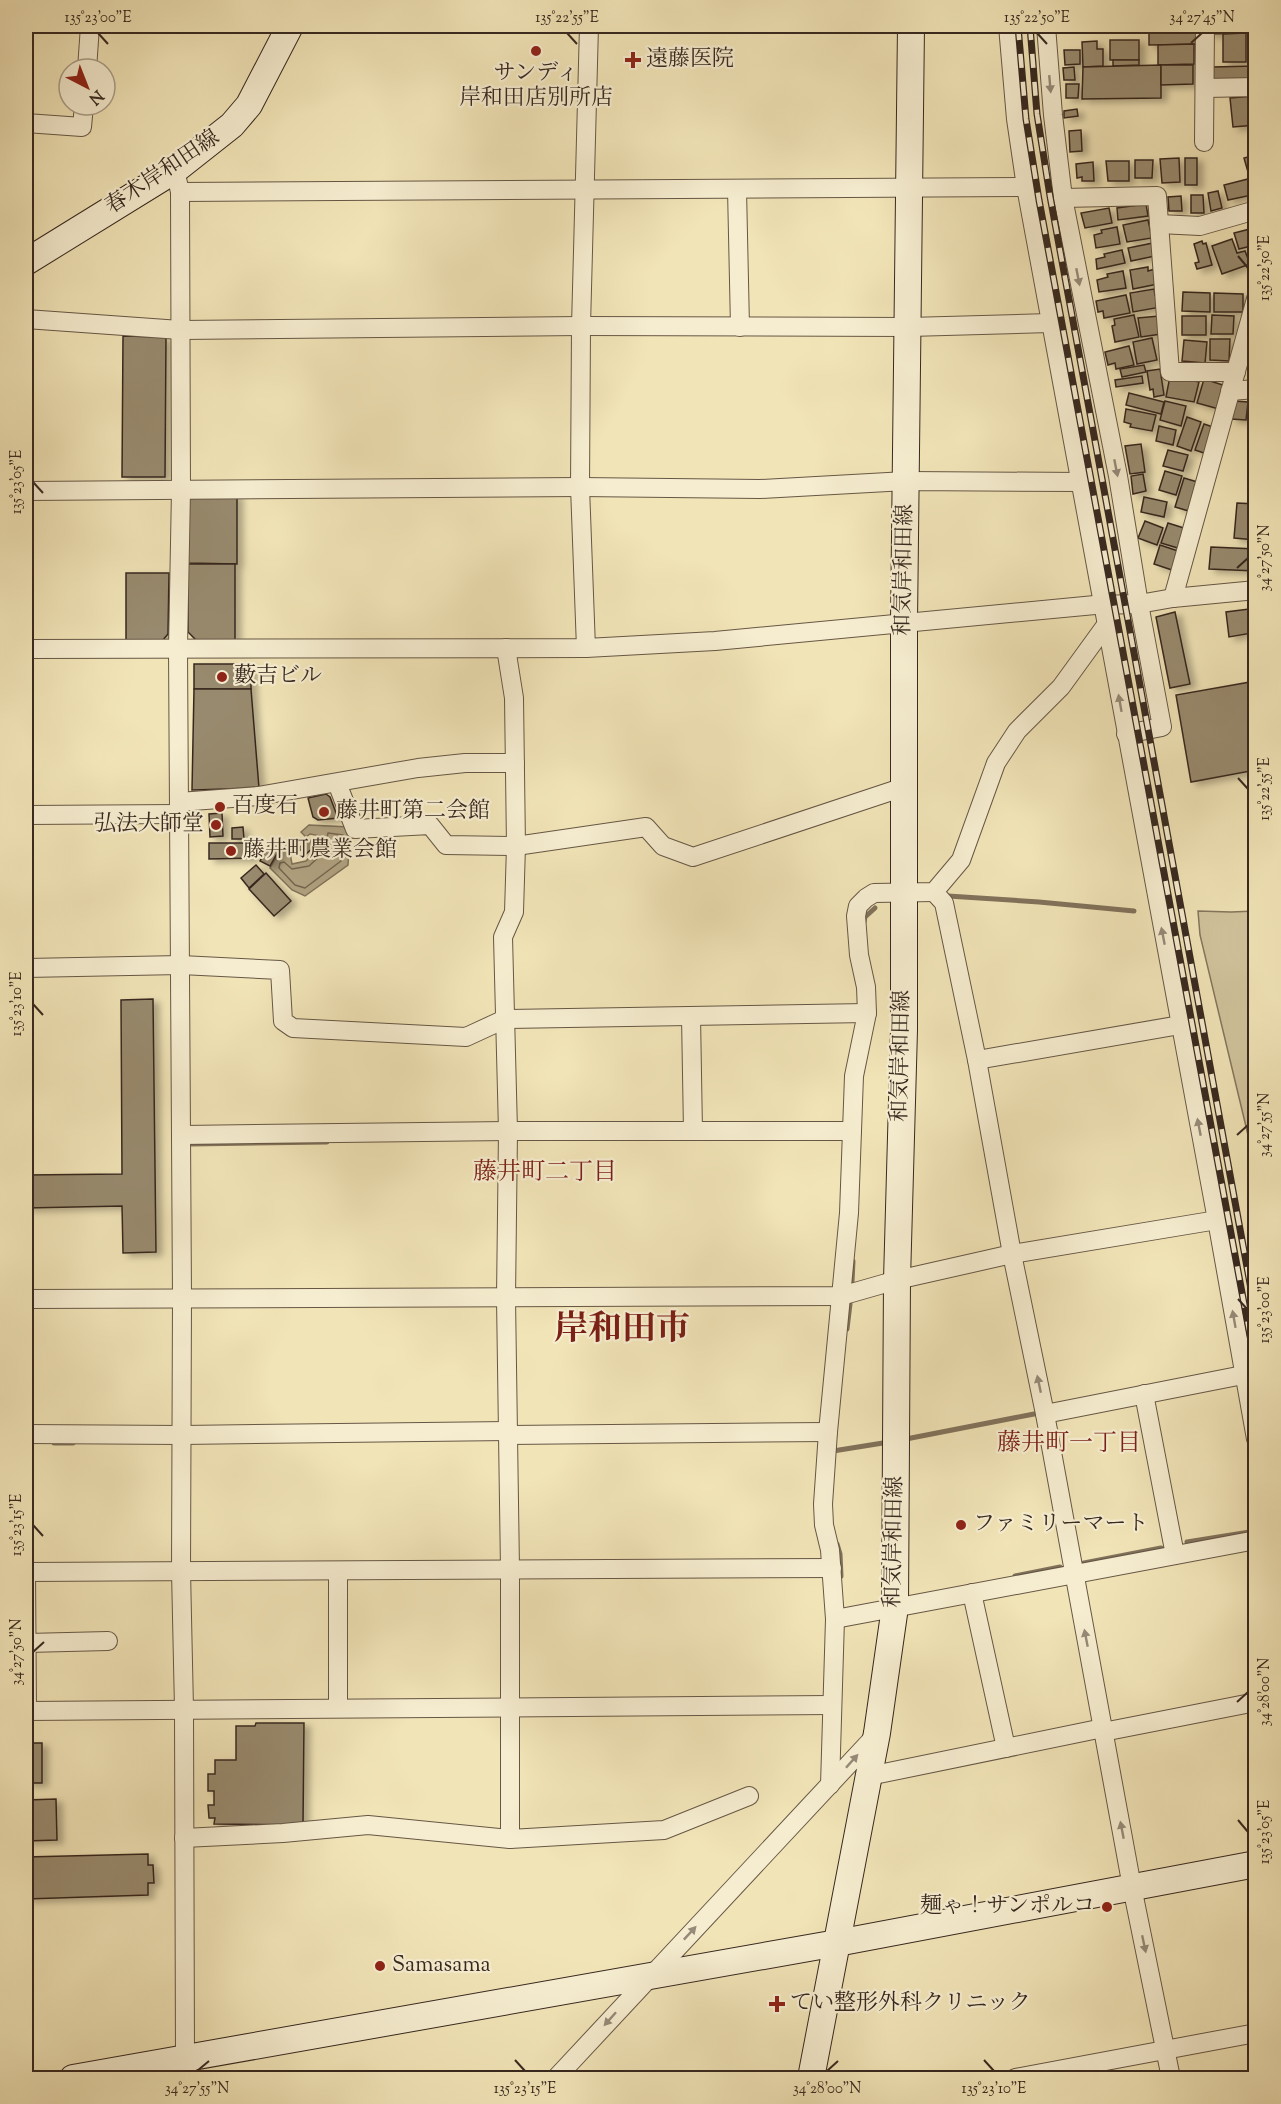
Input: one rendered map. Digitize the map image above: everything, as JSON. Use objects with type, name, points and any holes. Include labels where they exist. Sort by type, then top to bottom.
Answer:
[{"type":"main road","name":"春木岸和田線","points":[[26,262],[177,181],[249,105],[290,26]]},
{"type":"main road","name":"和気岸和田線","points":[[811,2079],[877,1733],[895,1607],[897,1280],[904,1030],[904,622],[911,26]]},
{"type":"main road","points":[[73,2079],[187,2069],[650,1976],[1256,1864]]},
{"type":"street","points":[[88,57],[90,26]]},
{"type":"street","points":[[586,648],[580,487],[581,326],[589,26]]},
{"type":"street","points":[[1008,26],[1016,118],[1026,187],[1256,1439]]},
{"type":"street","points":[[1046,26],[1063,198],[1118,476],[1162,727],[1126,734]]},
{"type":"street","points":[[1204,142],[1205,26]]},
{"type":"street","points":[[1206,88],[1256,87]]},
{"type":"street","points":[[26,123],[82,127],[83,117]]},
{"type":"street","points":[[187,2069],[181,1571],[182,1135],[178,648],[181,490],[177,181],[584,190],[1026,187]]},
{"type":"street","points":[[737,189],[740,327]]},
{"type":"street","points":[[1063,198],[1157,196],[1170,372],[1236,372]]},
{"type":"street","points":[[1159,224],[1200,226],[1256,210]]},
{"type":"street","points":[[1173,598],[1256,299]]},
{"type":"street","points":[[26,319],[180,330],[581,326],[909,327],[1050,323]]},
{"type":"street","points":[[1230,391],[1256,389]]},
{"type":"street","points":[[26,491],[580,487],[760,489],[906,481],[1082,482]]},
{"type":"street","points":[[26,649],[586,648],[715,641],[1103,604],[1139,604],[1173,598],[1256,590]]},
{"type":"street","points":[[934,892],[961,860],[996,763],[1017,731],[1061,687],[1106,625]]},
{"type":"street","points":[[506,648],[514,698],[516,846],[514,912],[503,937],[508,1131],[506,1298],[510,1570],[510,1839]]},
{"type":"street","points":[[26,815],[179,808],[418,768],[465,763],[515,763]]},
{"type":"street","points":[[337,783],[355,829],[430,825],[446,845],[516,846],[646,827],[663,846],[693,857],[904,787]]},
{"type":"street","points":[[830,1785],[835,1619],[830,1550],[824,1525],[828,1432],[849,1213],[854,1076],[867,1013],[866,987],[856,916],[858,906],[874,893],[934,892],[944,903],[977,1060],[1132,1887],[1171,2079]]},
{"type":"street","points":[[26,968],[181,965],[280,970],[283,1021],[293,1028],[466,1036],[505,1019],[867,1013]]},
{"type":"street","points":[[691,1016],[693,1131]]},
{"type":"street","points":[[977,1060],[1180,1025]]},
{"type":"street","points":[[182,1135],[508,1131],[852,1131]]},
{"type":"street","points":[[26,1299],[841,1296],[897,1280],[1012,1254],[1217,1220]]},
{"type":"street","points":[[1045,1414],[1243,1375]]},
{"type":"street","points":[[1144,1394],[1175,1555]]},
{"type":"street","points":[[26,1434],[828,1432]]},
{"type":"street","points":[[835,1619],[1256,1540]]},
{"type":"street","points":[[832,1568],[26,1572],[26,1711],[832,1705]]},
{"type":"street","points":[[338,1571],[338,1708]]},
{"type":"street","points":[[972,1593],[1006,1748]]},
{"type":"street","points":[[27,1642],[108,1641]]},
{"type":"street","points":[[869,1776],[1256,1702]]},
{"type":"street","points":[[556,2079],[877,1733]]},
{"type":"street","points":[[184,1838],[283,1833],[368,1825],[510,1839],[664,1830],[749,1796]]},
{"type":"street","points":[[1015,2079],[1256,2033]]},
{"type":"shaded area","points":[[1198,911],[1255,911],[1255,1164],[1200,935]]},
{"type":"water","points":[[309,825],[350,827],[348,865],[305,896],[292,890],[270,868],[281,849],[292,840],[297,846],[290,853],[292,864],[306,861],[320,847],[321,836],[310,834],[306,837],[301,832]]},
{"type":"building","points":[[1157,26],[1201,26],[1203,44],[1149,45],[1149,33],[1157,33]]},
{"type":"building","points":[[1209,26],[1244,26],[1244,33],[1209,34]]},
{"type":"building","points":[[1246,33],[1246,62],[1223,62],[1223,34]]},
{"type":"building","points":[[1110,40],[1139,40],[1139,60],[1110,60]]},
{"type":"building","points":[[1097,41],[1097,49],[1103,49],[1103,66],[1083,67],[1082,42]]},
{"type":"building","points":[[1194,44],[1194,64],[1158,65],[1158,45]]},
{"type":"building","points":[[1064,50],[1080,50],[1080,64],[1065,65]]},
{"type":"building","points":[[1113,60],[1139,60],[1139,65],[1113,66]]},
{"type":"building","points":[[1161,65],[1161,98],[1082,99],[1083,67]]},
{"type":"building","points":[[1161,65],[1193,65],[1193,84],[1161,85]]},
{"type":"building","points":[[1256,66],[1256,79],[1212,80],[1212,67]]},
{"type":"building","points":[[1074,67],[1075,80],[1064,80],[1063,68]]},
{"type":"building","points":[[1066,84],[1079,84],[1078,98],[1066,98]]},
{"type":"building","points":[[1254,96],[1256,125],[1233,127],[1230,98]]},
{"type":"building","points":[[1077,109],[1078,116],[1064,118],[1064,111]]},
{"type":"building","points":[[1081,130],[1082,151],[1070,152],[1069,131]]},
{"type":"building","points":[[1256,155],[1256,169],[1248,172],[1244,158]]},
{"type":"building","points":[[1179,158],[1180,182],[1162,183],[1160,159]]},
{"type":"building","points":[[1185,158],[1197,158],[1197,185],[1185,185]]},
{"type":"building","points":[[1135,160],[1153,160],[1152,178],[1135,178]]},
{"type":"building","points":[[1106,161],[1129,161],[1129,181],[1108,181]]},
{"type":"building","points":[[1093,162],[1094,181],[1082,181],[1082,177],[1077,178],[1076,164]]},
{"type":"building","points":[[1248,179],[1252,195],[1228,200],[1224,185]]},
{"type":"building","points":[[1218,191],[1222,208],[1211,211],[1208,193]]},
{"type":"building","points":[[1191,195],[1203,195],[1204,213],[1191,213]]},
{"type":"building","points":[[1181,196],[1182,211],[1169,211],[1168,197]]},
{"type":"building","points":[[1146,204],[1148,216],[1118,220],[1117,208]]},
{"type":"building","points":[[1109,208],[1112,223],[1085,228],[1081,213]]},
{"type":"building","points":[[1148,220],[1152,238],[1127,242],[1123,225]]},
{"type":"building","points":[[1117,227],[1120,244],[1096,248],[1094,235],[1102,233],[1101,230]]},
{"type":"building","points":[[1250,229],[1255,245],[1239,249],[1234,233]]},
{"type":"building","points":[[1232,239],[1237,253],[1245,251],[1250,264],[1222,274],[1212,246]]},
{"type":"building","points":[[1202,241],[1203,244],[1206,243],[1212,265],[1197,269],[1195,263],[1199,262],[1194,244]]},
{"type":"building","points":[[1153,243],[1155,256],[1131,261],[1128,248]]},
{"type":"building","points":[[1122,250],[1125,263],[1097,269],[1096,259],[1105,257],[1104,254]]},
{"type":"building","points":[[1148,267],[1148,271],[1155,269],[1158,284],[1133,289],[1130,270]]},
{"type":"building","points":[[1123,271],[1126,288],[1099,292],[1097,280],[1108,277],[1107,274]]},
{"type":"building","points":[[1154,289],[1155,295],[1159,295],[1161,307],[1133,312],[1130,293]]},
{"type":"building","points":[[1183,292],[1210,293],[1210,312],[1182,311]]},
{"type":"building","points":[[1214,293],[1243,294],[1243,312],[1214,312]]},
{"type":"building","points":[[1126,295],[1130,313],[1104,318],[1103,311],[1098,312],[1096,301]]},
{"type":"building","points":[[1134,315],[1139,337],[1115,342],[1112,326],[1115,325],[1114,319]]},
{"type":"building","points":[[1212,315],[1234,316],[1233,334],[1211,334]]},
{"type":"building","points":[[1159,316],[1161,334],[1141,337],[1138,318]]},
{"type":"building","points":[[1182,316],[1206,316],[1206,335],[1182,335]]},
{"type":"building","points":[[123,336],[166,337],[165,477],[122,477]]},
{"type":"building","points":[[1152,338],[1157,360],[1137,364],[1133,342]]},
{"type":"building","points":[[1210,339],[1230,339],[1229,361],[1210,360]]},
{"type":"building","points":[[1184,340],[1207,342],[1205,363],[1182,361]]},
{"type":"building","points":[[1129,346],[1134,365],[1116,369],[1115,363],[1108,365],[1105,352]]},
{"type":"building","points":[[1144,365],[1146,372],[1122,377],[1120,369]]},
{"type":"building","points":[[1160,369],[1164,395],[1154,397],[1153,389],[1150,390],[1147,371]]},
{"type":"building","points":[[1142,376],[1143,383],[1116,387],[1115,380]]},
{"type":"building","points":[[1170,376],[1199,382],[1194,402],[1166,397]]},
{"type":"building","points":[[1204,379],[1226,386],[1219,409],[1197,403]]},
{"type":"building","points":[[1129,393],[1164,402],[1161,414],[1126,405]]},
{"type":"building","points":[[1251,400],[1256,401],[1256,419],[1250,419]]},
{"type":"building","points":[[1165,401],[1186,406],[1181,426],[1160,420]]},
{"type":"building","points":[[1233,401],[1248,402],[1246,420],[1231,419]]},
{"type":"building","points":[[1126,409],[1156,415],[1152,431],[1130,427],[1131,424],[1124,422]]},
{"type":"building","points":[[1187,417],[1201,422],[1191,451],[1177,446]]},
{"type":"building","points":[[1204,424],[1216,428],[1207,454],[1195,450]]},
{"type":"building","points":[[1159,426],[1176,430],[1173,445],[1156,441]]},
{"type":"building","points":[[1141,444],[1145,472],[1130,474],[1125,446]]},
{"type":"building","points":[[1168,450],[1188,455],[1183,471],[1163,466]]},
{"type":"building","points":[[1251,452],[1256,452],[1256,484],[1249,483]]},
{"type":"building","points":[[1165,471],[1182,476],[1176,495],[1159,490]]},
{"type":"building","points":[[1143,474],[1146,491],[1133,494],[1131,476]]},
{"type":"building","points":[[1184,478],[1201,483],[1192,512],[1175,507]]},
{"type":"building","points":[[194,494],[237,494],[237,564],[188,563],[188,500]]},
{"type":"building","points":[[1144,497],[1167,502],[1164,517],[1141,512]]},
{"type":"building","points":[[1237,503],[1256,504],[1256,540],[1234,538]]},
{"type":"building","points":[[1145,521],[1163,528],[1157,545],[1138,538]]},
{"type":"building","points":[[1168,523],[1187,529],[1181,549],[1161,543]]},
{"type":"building","points":[[1160,545],[1178,551],[1172,570],[1154,564]]},
{"type":"building","points":[[1211,547],[1256,549],[1256,571],[1209,569]]},
{"type":"building","points":[[188,564],[235,564],[235,640],[196,640],[188,632]]},
{"type":"building","points":[[126,573],[169,573],[168,634],[162,641],[126,640]]},
{"type":"building","points":[[1249,609],[1252,633],[1229,637],[1226,612]]},
{"type":"building","points":[[1175,612],[1190,684],[1170,688],[1156,617]]},
{"type":"building","name":"藪吉ビル","points":[[194,664],[251,664],[251,689],[194,689]]},
{"type":"building","points":[[1256,681],[1256,770],[1191,782],[1176,695]]},
{"type":"building","points":[[194,689],[251,689],[259,788],[192,790]]},
{"type":"building","name":"藤井町第二会館","points":[[326,794],[330,797],[338,818],[318,820],[313,817],[308,798]]},
{"type":"building","name":"弘法大師堂","points":[[222,813],[223,836],[210,837],[209,814]]},
{"type":"building","points":[[243,827],[244,839],[232,839],[232,828]]},
{"type":"building","points":[[309,839],[315,846],[305,855],[299,848]]},
{"type":"building","name":"藤井町農業会館","points":[[209,843],[252,843],[253,858],[209,859]]},
{"type":"building","points":[[270,843],[280,848],[270,866],[260,861]]},
{"type":"building","points":[[256,865],[264,874],[249,888],[241,878]]},
{"type":"building","points":[[266,873],[291,901],[274,916],[249,889]]},
{"type":"building","points":[[153,999],[156,1252],[123,1253],[122,1206],[26,1208],[26,1175],[122,1174],[121,1000]]},
{"type":"building","points":[[256,1723],[304,1723],[303,1825],[214,1824],[215,1818],[209,1818],[208,1805],[214,1805],[214,1791],[208,1791],[208,1774],[215,1774],[215,1760],[236,1760],[236,1726],[255,1726]]},
{"type":"building","points":[[26,1743],[42,1743],[42,1783],[26,1783]]},
{"type":"building","points":[[56,1799],[57,1840],[26,1841],[26,1800]]},
{"type":"building","points":[[148,1854],[148,1865],[153,1865],[154,1883],[148,1883],[148,1895],[26,1899],[26,1857]]},
{"type":"waterway","points":[[948,896],[1134,911]]},
{"type":"waterway","points":[[864,922],[865,917],[875,908]]},
{"type":"waterway","points":[[191,1144],[327,1142]]},
{"type":"waterway","points":[[852,1282],[853,1261]]},
{"type":"waterway","points":[[847,1329],[850,1304]]},
{"type":"waterway","points":[[906,1439],[1034,1414]]},
{"type":"waterway","points":[[54,1443],[73,1443]]},
{"type":"waterway","points":[[833,1451],[883,1443]]},
{"type":"waterway","points":[[1187,1542],[1256,1531]]},
{"type":"waterway","points":[[837,1544],[841,1576]]},
{"type":"waterway","points":[[1084,1563],[1161,1548]]},
{"type":"waterway","points":[[1015,1576],[1060,1567]]},
{"type":"railway","points":[[1018,26],[1026,119],[1039,200],[1256,1368]]},
{"type":"railway","points":[[1030,26],[1037,114],[1050,196],[1256,1316]]},
{"type":"place","name":"サンディ 岸和田店別所店","points":[[536,51]]},
{"type":"place","name":"遠藤医院","points":[[633,60]]},
{"type":"place","name":"藪吉ビル","points":[[222,677]]},
{"type":"place","name":"百度石","points":[[220,807]]},
{"type":"place","name":"藤井町第二会館","points":[[324,812]]},
{"type":"place","name":"弘法大師堂","points":[[216,825]]},
{"type":"place","name":"藤井町農業会館","points":[[231,851]]},
{"type":"place","name":"ファミリーマート","points":[[961,1525]]},
{"type":"place","name":"麺ゃ！サンポルコ","points":[[1107,1907]]},
{"type":"place","name":"Samasama","points":[[380,1966]]},
{"type":"place","name":"てい整形外科クリニック","points":[[777,2004]]},
{"type":"district","name":"藤井町二丁目","points":[[545,1173]]},
{"type":"district","name":"岸和田市","points":[[622,1330]]},
{"type":"district","name":"藤井町一丁目","points":[[1069,1444]]}]
